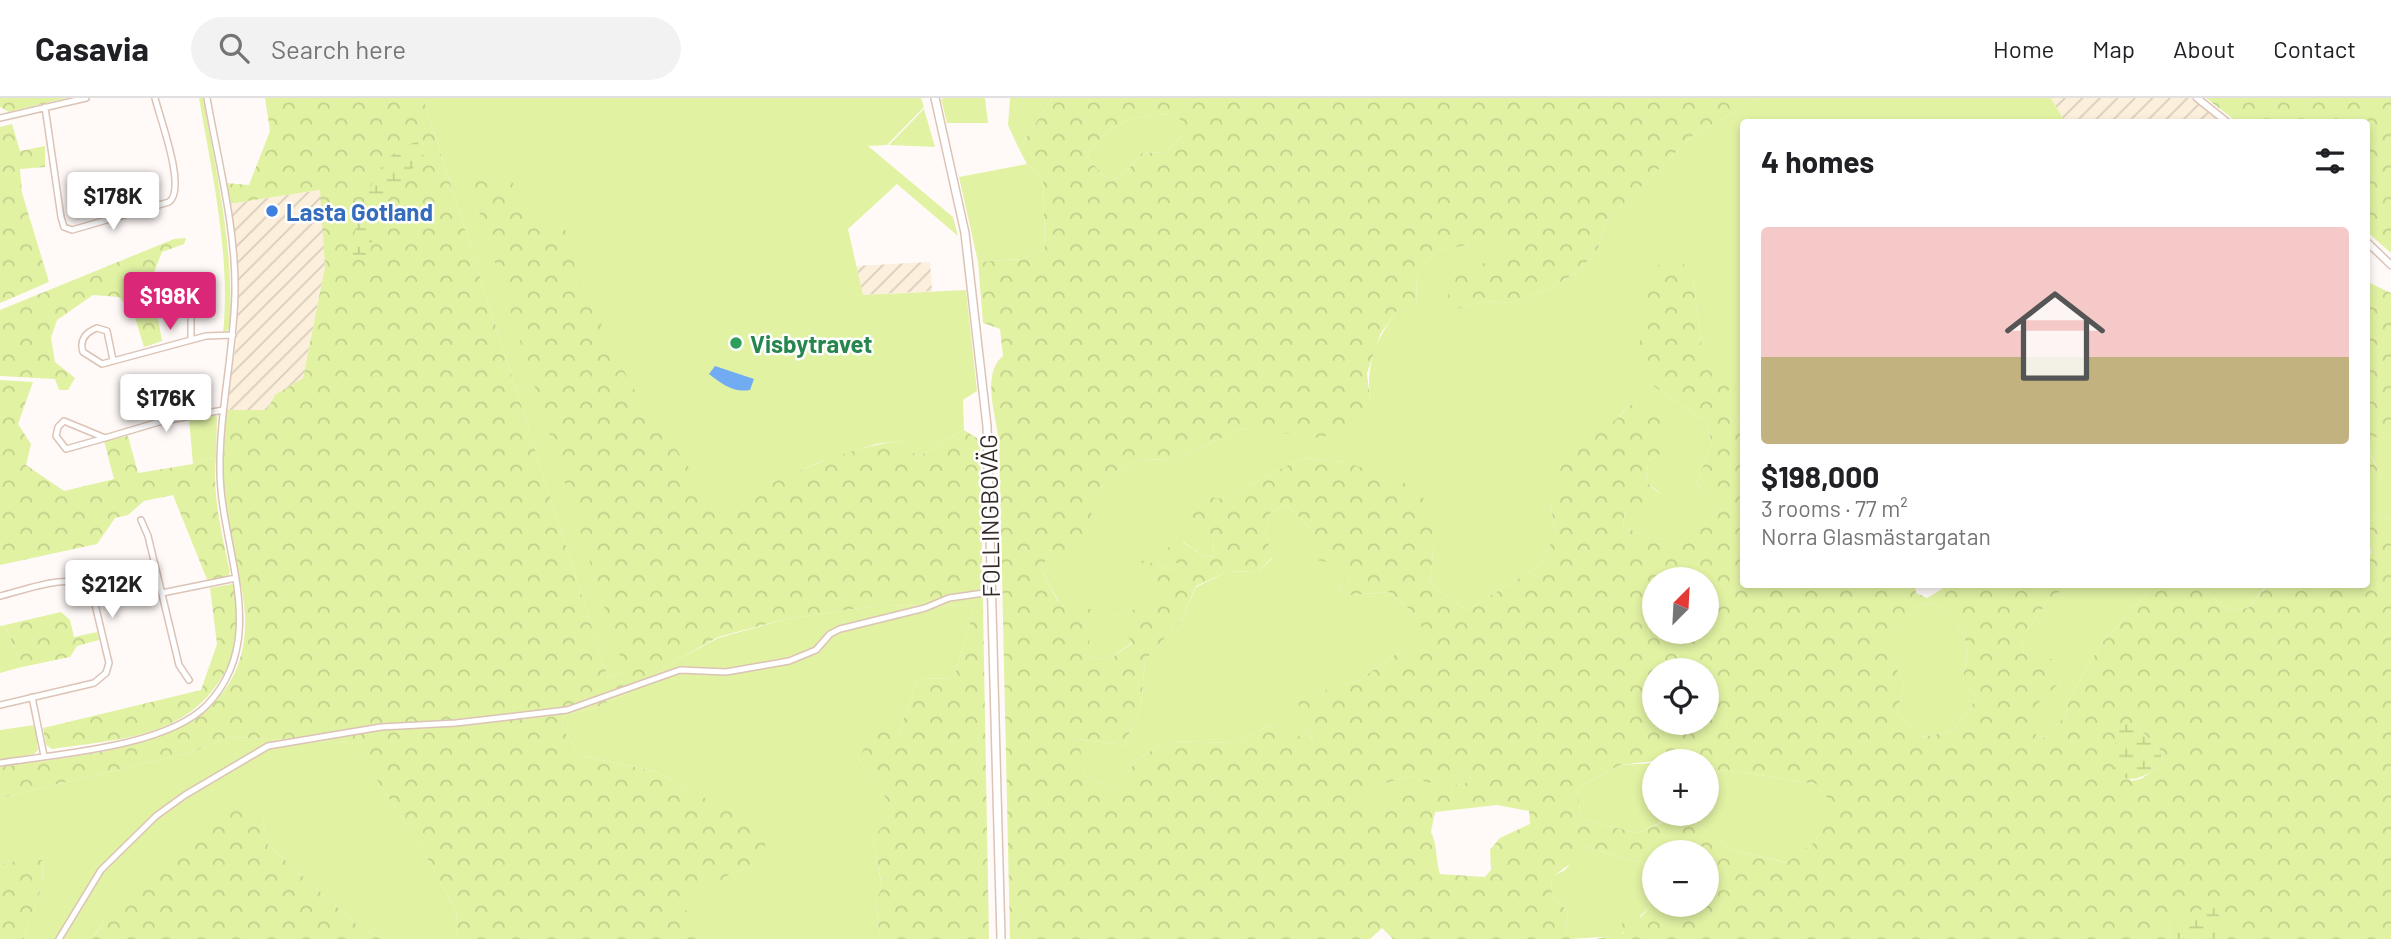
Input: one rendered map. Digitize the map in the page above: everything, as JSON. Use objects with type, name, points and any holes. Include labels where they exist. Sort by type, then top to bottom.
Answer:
[{"type":"main road","name":"FOLLINGBOVÄG","points":[[935,98],[965,233],[987,426],[1001,939]]},
{"type":"street","points":[[0,118],[86,98]]},
{"type":"street","points":[[45,107],[61,217],[64,227],[72,230],[169,202],[174,197],[177,191],[172,156],[155,98]]},
{"type":"street","points":[[0,763],[160,734],[201,711],[216,694],[236,656],[241,622],[236,578],[221,505],[223,410],[233,335],[232,246],[206,98]]},
{"type":"street","points":[[2197,98],[2223,119]]},
{"type":"street","points":[[2370,245],[2391,265]]},
{"type":"street","points":[[185,279],[191,292],[191,340]]},
{"type":"street","points":[[113,360],[107,331],[97,328],[86,334],[81,347],[87,357],[102,364],[191,340],[233,335]]},
{"type":"street","points":[[105,438],[64,421],[58,426],[56,436],[66,449],[105,438],[159,422],[223,410]]},
{"type":"street","points":[[141,520],[179,665],[189,680]]},
{"type":"street","points":[[162,593],[236,578]]},
{"type":"street","points":[[0,596],[72,579],[88,586],[93,596],[108,663],[106,673],[94,683],[0,705]]},
{"type":"street","points":[[59,939],[100,870],[156,816],[185,795],[268,746],[381,727],[456,723],[567,710],[680,670],[726,673],[789,661],[816,650],[830,634],[840,629],[925,608],[949,598],[991,592]]},
{"type":"street","points":[[32,697],[44,756]]},
{"type":"shaded area","points":[[2051,98],[2191,98],[2217,119],[2063,119]]},
{"type":"shaded area","points":[[321,190],[325,267],[303,378],[275,395],[267,410],[226,410],[237,336],[238,298],[228,204]]},
{"type":"shaded area","points":[[930,262],[932,291],[863,295],[856,266]]},
{"type":"green space","points":[[0,98],[67,98],[9,112],[0,107]]},
{"type":"green space","points":[[199,98],[203,98],[227,241],[230,328],[223,334],[225,305],[222,245]]},
{"type":"green space","points":[[265,98],[423,98],[608,678],[625,672],[468,177],[506,171],[532,216],[564,226],[577,274],[630,383],[718,509],[806,468],[852,451],[900,441],[918,457],[964,430],[980,440],[989,939],[880,939],[876,902],[882,887],[873,839],[894,810],[859,760],[872,727],[898,736],[917,679],[954,678],[975,605],[875,606],[786,619],[718,637],[675,661],[636,689],[595,708],[564,715],[562,727],[579,755],[657,772],[695,794],[739,812],[765,843],[766,863],[734,872],[681,904],[708,939],[458,939],[456,910],[417,840],[352,743],[230,737],[195,751],[0,798],[0,767],[121,748],[160,736],[195,718],[223,693],[240,659],[244,602],[226,521],[223,493],[226,410],[267,410],[275,395],[303,378],[325,267],[320,190],[228,204],[225,183],[249,185],[270,131]]},
{"type":"green space","name":"Visbytravet","points":[[423,98],[921,98],[924,107],[887,145],[868,146],[953,217],[958,236],[897,184],[848,229],[863,295],[966,290],[977,391],[963,400],[964,430],[918,457],[900,441],[876,444],[817,463],[718,509],[625,672],[608,678]]},
{"type":"green space","points":[[985,98],[988,123],[947,123],[941,99]]},
{"type":"green space","points":[[1010,98],[1052,98],[1019,149],[1008,125]]},
{"type":"green space","points":[[1052,98],[1759,98],[1691,137],[1607,220],[1597,251],[1578,272],[1545,291],[1510,303],[1488,301],[1457,309],[1448,299],[1449,282],[1466,268],[1495,260],[1513,236],[1436,251],[1416,276],[1417,307],[1398,309],[1381,333],[1367,373],[1370,400],[1364,422],[1320,438],[1244,428],[1174,459],[1138,460],[1118,470],[1090,498],[1093,533],[1073,552],[1052,550],[1041,568],[1058,602],[1094,610],[1087,657],[1109,660],[1132,643],[1114,616],[1155,603],[1141,560],[1170,569],[1179,565],[1165,553],[1172,542],[1182,542],[1205,557],[1214,556],[1213,536],[1184,510],[1190,493],[1222,499],[1302,458],[1343,462],[1398,478],[1429,503],[1434,540],[1430,584],[1467,610],[1539,566],[1556,534],[1550,503],[1563,462],[1619,417],[1629,404],[1669,420],[1661,454],[1648,460],[1646,482],[1660,494],[1658,505],[1625,510],[1623,526],[1650,539],[1686,537],[1722,510],[1696,483],[1712,445],[1707,422],[1644,380],[1639,348],[1644,305],[1656,267],[1676,253],[1693,277],[1702,348],[1733,376],[1721,414],[1740,424],[1740,588],[1915,588],[1916,593],[1927,598],[1942,588],[2065,588],[2051,597],[2021,639],[2024,653],[2056,660],[2060,682],[2027,714],[2034,734],[2045,738],[2066,715],[2070,696],[2102,643],[2147,594],[2146,588],[2200,588],[2229,610],[2248,608],[2265,588],[2370,588],[2370,521],[2391,519],[2391,939],[2226,939],[2228,936],[2169,923],[2171,939],[1596,939],[1624,933],[1621,919],[1630,913],[1641,917],[1719,917],[1719,840],[1733,850],[1786,863],[1816,841],[1830,801],[1816,784],[1729,770],[1719,771],[1719,749],[1642,749],[1642,762],[1620,765],[1577,788],[1581,819],[1638,833],[1654,826],[1698,826],[1719,840],[1642,840],[1642,863],[1584,846],[1579,857],[1551,878],[1552,895],[1568,912],[1566,928],[1570,939],[1393,939],[1382,928],[1370,939],[1010,939],[999,441],[991,384],[996,364],[1003,356],[1000,329],[983,323],[978,262],[1022,259],[1045,250],[1043,180],[1027,164],[1019,149]],"holes":[[[1173,114],[1184,123],[1184,134],[1166,152],[1142,153],[1127,171],[1109,182],[1087,157],[1104,135],[1123,122],[1146,116]],[[1286,504],[1315,533],[1316,560],[1357,567],[1338,587],[1351,595],[1389,592],[1414,613],[1429,640],[1396,654],[1358,681],[1296,698],[1313,742],[1270,725],[1236,743],[1169,741],[1139,758],[1113,790],[1086,776],[1078,739],[1124,745],[1141,707],[1145,660],[1182,619],[1196,586],[1227,572],[1258,571],[1272,558],[1265,530],[1270,513]],[[1934,603],[1963,634],[1967,652],[1963,678],[1977,698],[1953,731],[1923,737],[1897,713],[1904,685],[1891,655],[1891,633],[1920,606]],[[2134,724],[2159,748],[2163,763],[2141,779],[2130,781]],[[1464,773],[1471,778],[1466,783],[1412,794],[1402,798],[1389,812],[1377,812],[1362,798],[1366,788],[1412,776],[1428,783]],[[1497,805],[1529,811],[1530,824],[1500,838],[1490,850],[1491,870],[1485,877],[1440,874],[1431,832],[1435,812]]]},
{"type":"green space","points":[[1759,98],[2051,98],[2063,119],[1740,119],[1740,424],[1721,414],[1715,362],[1702,348],[1693,277],[1644,380],[1707,422],[1712,445],[1696,483],[1722,510],[1686,538],[1650,539],[1623,526],[1625,510],[1660,493],[1646,482],[1648,460],[1661,454],[1629,404],[1550,503],[1556,534],[1539,566],[1467,610],[1430,584],[1434,540],[1343,462],[1302,458],[1222,499],[1184,510],[1213,536],[1214,556],[1205,557],[1183,542],[1180,565],[1170,569],[1157,565],[1155,604],[1114,616],[1132,642],[1109,660],[1087,657],[1041,568],[1052,550],[1089,516],[1090,498],[1118,470],[1138,460],[1174,459],[1244,428],[1281,432],[1370,400],[1371,363],[1378,341],[1398,309],[1417,306],[1416,276],[1436,251],[1514,235],[1495,261],[1466,268],[1457,309],[1488,301],[1510,303],[1545,291],[1578,272],[1597,251],[1607,220],[1691,137]]},
{"type":"green space","points":[[2206,98],[2391,98],[2391,253],[2370,235],[2370,119],[2233,119]]},
{"type":"green space","points":[[924,109],[935,147],[889,145]]},
{"type":"green space","points":[[1173,114],[1184,123],[1184,134],[1166,152],[1142,153],[1127,171],[1109,182],[1087,157],[1104,135],[1123,122],[1146,116]]},
{"type":"green space","points":[[12,124],[20,151],[45,146],[45,167],[20,169],[22,193],[49,282],[0,303],[0,127]]},
{"type":"green space","points":[[421,140],[427,147],[424,155],[385,205],[376,224],[366,262],[353,256],[357,222],[375,178],[393,154]]},
{"type":"green space","points":[[1027,164],[1043,180],[1045,250],[1022,259],[978,262],[959,177]]},
{"type":"green space","points":[[186,238],[184,244],[162,252],[151,280],[162,341],[144,347],[134,314],[119,297],[93,295],[57,320],[51,338],[55,362],[75,378],[68,390],[59,390],[55,379],[0,376],[0,310],[174,239]]},
{"type":"green space","points":[[2370,283],[2391,293],[2391,440],[2370,436]]},
{"type":"green space","points":[[0,380],[33,382],[18,424],[31,444],[26,465],[64,491],[114,479],[104,441],[128,436],[138,473],[193,464],[216,457],[217,500],[230,572],[228,577],[208,582],[173,495],[144,501],[128,515],[115,518],[97,544],[0,565]]},
{"type":"green space","points":[[214,414],[217,417],[216,457],[193,464],[189,418]]},
{"type":"green space","points":[[2370,435],[2391,440],[2391,519],[2370,521],[2370,492],[2376,490],[2382,477],[2370,454]]},
{"type":"green space","points":[[2370,455],[2382,477],[2376,491],[2370,492]]},
{"type":"green space","points":[[1286,504],[1315,533],[1358,567],[1338,587],[1351,595],[1389,592],[1414,613],[1430,640],[1396,654],[1358,681],[1297,698],[1313,743],[1270,725],[1236,743],[1169,741],[1139,758],[1113,790],[1086,776],[1077,739],[1124,745],[1141,707],[1145,660],[1182,619],[1196,587],[1227,572],[1258,571],[1272,559],[1265,530],[1270,513]]},
{"type":"green space","points":[[232,584],[235,587],[238,610],[233,654],[223,675],[208,696],[190,712],[170,724],[125,738],[52,749],[46,745],[43,728],[201,690],[217,644],[210,588]]},
{"type":"green space","points":[[2065,588],[2146,588],[2147,594],[2102,643],[2070,696],[2066,715],[2045,738],[2033,734],[2026,714],[2060,682],[2024,653],[2021,639],[2051,597]]},
{"type":"green space","points":[[2200,588],[2265,588],[2248,608],[2229,610]]},
{"type":"green space","points":[[1934,603],[1963,634],[1967,652],[1963,678],[1977,698],[1953,731],[1923,737],[1897,713],[1904,685],[1891,655],[1891,633],[1920,606]]},
{"type":"green space","points":[[975,605],[954,678],[917,679],[898,736],[863,751],[859,760],[894,810],[873,839],[882,888],[876,902],[880,939],[708,939],[680,904],[734,872],[765,863],[695,794],[657,772],[579,755],[562,727],[564,715],[595,708],[636,689],[675,661],[718,638],[786,619],[875,606]]},
{"type":"green space","points":[[61,612],[70,620],[74,637],[97,632],[99,640],[77,646],[70,657],[22,667],[5,625]]},
{"type":"green space","points":[[5,625],[22,667],[0,673],[0,626]]},
{"type":"green space","points":[[2125,724],[2134,724],[2159,748],[2163,763],[2139,778],[2127,778],[2113,772],[2116,735]]},
{"type":"green space","points":[[35,725],[38,750],[34,754],[0,760],[0,730]]},
{"type":"green space","points":[[230,737],[352,743],[417,840],[456,910],[458,939],[381,939],[356,924],[268,845],[261,809],[166,860],[129,893],[92,939],[24,939],[42,886],[43,861],[6,862],[0,867],[0,798],[195,751]]},
{"type":"green space","points":[[1642,764],[1642,826],[1653,826],[1638,833],[1581,819],[1577,788],[1620,765]]},
{"type":"green space","points":[[1729,770],[1816,784],[1831,801],[1816,841],[1787,863],[1733,850],[1698,826],[1719,826],[1719,771]]},
{"type":"green space","points":[[1464,773],[1471,778],[1467,783],[1422,792],[1389,812],[1377,813],[1362,798],[1365,788],[1412,776],[1428,782]]},
{"type":"green space","points":[[238,803],[261,808],[268,845],[356,924],[381,939],[92,939],[115,906],[151,870],[192,842]]},
{"type":"green space","points":[[1584,846],[1642,863],[1642,914],[1619,936],[1570,939],[1566,928],[1568,912],[1552,895],[1551,877],[1565,870]]},
{"type":"green space","points":[[43,860],[42,886],[24,939],[0,939],[0,867],[6,862]]},
{"type":"green space","points":[[2214,904],[2228,936],[2226,939],[2171,939],[2169,923]]},
{"type":"water","points":[[715,366],[754,379],[750,390],[733,389],[718,381],[709,374]]},
{"type":"place","name":"Lasta Gotland","points":[[272,211]]},
{"type":"place","name":"Visbytravet","points":[[736,343]]}]
